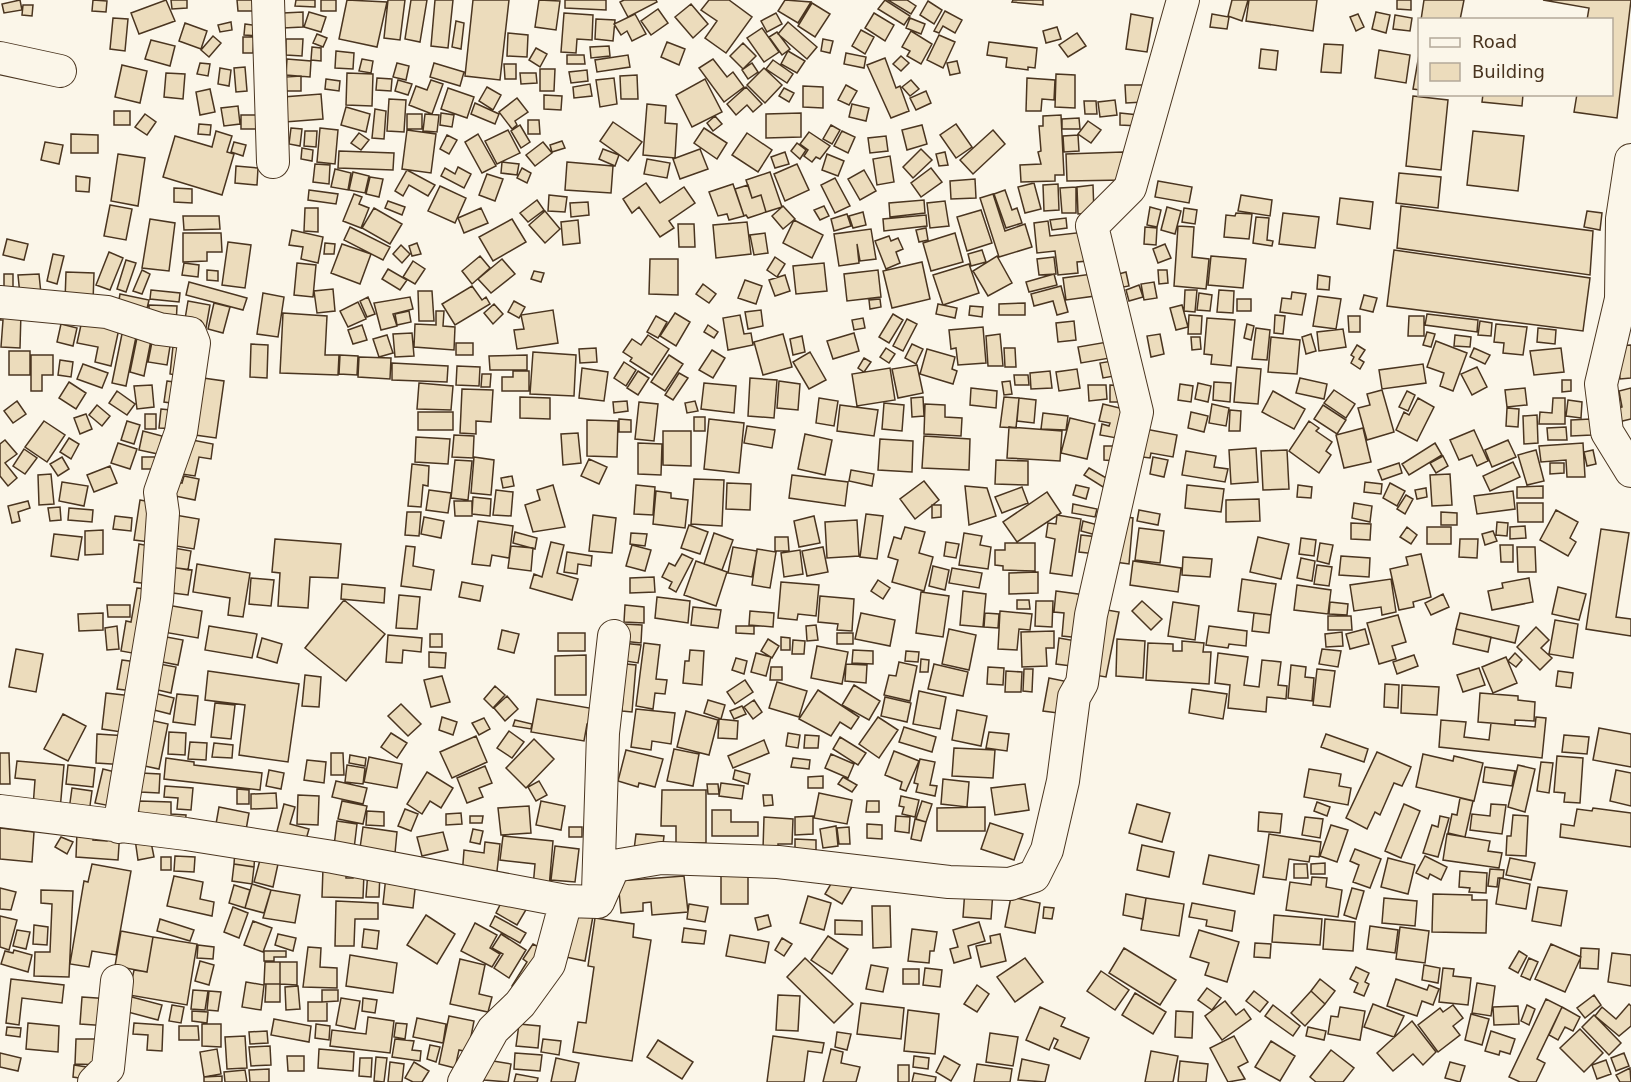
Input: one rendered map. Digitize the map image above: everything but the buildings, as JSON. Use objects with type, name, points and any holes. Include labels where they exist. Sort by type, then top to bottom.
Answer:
[{"type":"street","points":[[268,0],[273,162]]},
{"type":"street","points":[[598,902],[614,866],[662,858],[778,862],[949,882],[1010,884],[1034,876],[1047,850],[1063,781],[1074,697],[1082,683],[1091,615],[1137,412],[1092,226],[1130,188],[1183,0]]},
{"type":"street","points":[[0,58],[60,71]]},
{"type":"street","points":[[1631,160],[1622,219],[1621,298],[1601,384],[1607,432],[1631,471]]},
{"type":"street","points":[[0,302],[107,312],[159,329],[190,333],[194,343],[181,432],[160,492],[163,513],[157,600],[119,827]]},
{"type":"street","points":[[598,902],[603,733],[614,636]]},
{"type":"street","points":[[0,811],[186,834],[333,857],[566,901],[598,902]]},
{"type":"street","points":[[464,1082],[493,1030],[520,1004],[549,964],[566,901]]},
{"type":"street","points":[[94,1082],[108,1068],[117,981]]}]
